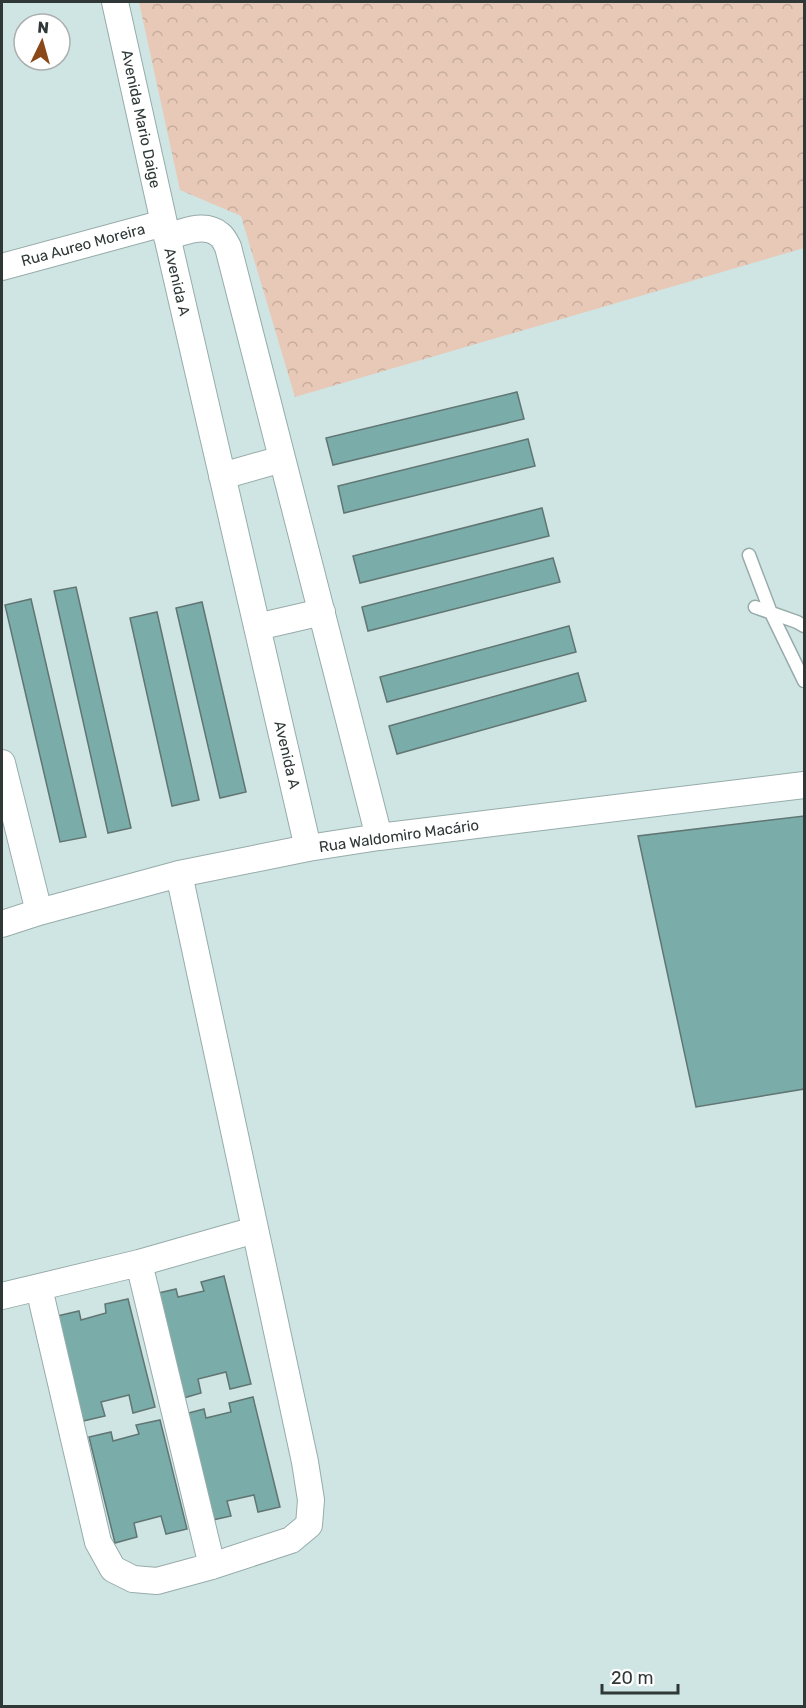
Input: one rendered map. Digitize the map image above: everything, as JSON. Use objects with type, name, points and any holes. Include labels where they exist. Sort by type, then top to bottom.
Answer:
[{"type":"street","name":"Avenida Mario Daige","points":[[115,2],[165,230]]},
{"type":"street","name":"Avenida A","points":[[308,848],[165,230],[207,229],[220,235],[228,247],[379,837]]},
{"type":"street","name":"Rua Aureo Moreira","points":[[2,267],[165,230]]},
{"type":"street","points":[[222,476],[282,459]]},
{"type":"street","points":[[257,627],[322,612]]},
{"type":"street","points":[[2,763],[39,912]]},
{"type":"street","name":"Rua Waldomiro Macário","points":[[2,924],[179,874],[308,848],[379,837],[804,785]]},
{"type":"street","points":[[39,1288],[98,1542],[113,1569],[133,1579],[157,1581],[291,1540],[309,1525],[311,1500],[305,1462],[179,874]]},
{"type":"street","points":[[2,1296],[139,1263],[255,1230]]},
{"type":"street","points":[[139,1263],[212,1566]]},
{"type":"lane","points":[[749,555],[771,613],[804,681]]},
{"type":"lane","points":[[755,607],[804,626]]},
{"type":"green space","points":[[139,2],[804,2],[804,248],[295,397],[241,216],[180,190]]},
{"type":"building","points":[[517,392],[524,419],[333,465],[326,438]]},
{"type":"building","points":[[528,439],[535,466],[344,513],[338,486]]},
{"type":"building","points":[[542,508],[549,536],[360,583],[353,556]]},
{"type":"building","points":[[553,558],[560,582],[368,631],[362,607]]},
{"type":"building","points":[[76,587],[131,828],[108,833],[54,591]]},
{"type":"building","points":[[31,599],[86,837],[60,842],[5,605]]},
{"type":"building","points":[[202,602],[246,792],[220,798],[176,608]]},
{"type":"building","points":[[157,612],[199,800],[172,806],[130,618]]},
{"type":"building","points":[[569,626],[576,652],[387,702],[380,677]]},
{"type":"building","points":[[578,673],[586,701],[397,754],[389,726]]},
{"type":"building","points":[[804,816],[804,1089],[696,1107],[638,836]]},
{"type":"building","points":[[224,1276],[251,1384],[230,1389],[226,1372],[198,1379],[201,1393],[180,1399],[154,1294],[176,1289],[178,1297],[204,1291],[201,1282]]},
{"type":"building","points":[[128,1299],[155,1407],[133,1413],[129,1395],[101,1402],[105,1416],[83,1421],[57,1316],[79,1311],[81,1320],[106,1313],[105,1304]]},
{"type":"building","points":[[253,1397],[280,1507],[258,1512],[254,1495],[227,1501],[231,1516],[208,1521],[181,1415],[204,1409],[206,1418],[231,1412],[229,1403]]},
{"type":"building","points":[[160,1420],[187,1529],[166,1534],[161,1516],[134,1523],[137,1537],[115,1543],[89,1437],[111,1432],[113,1441],[139,1434],[136,1425]]}]
